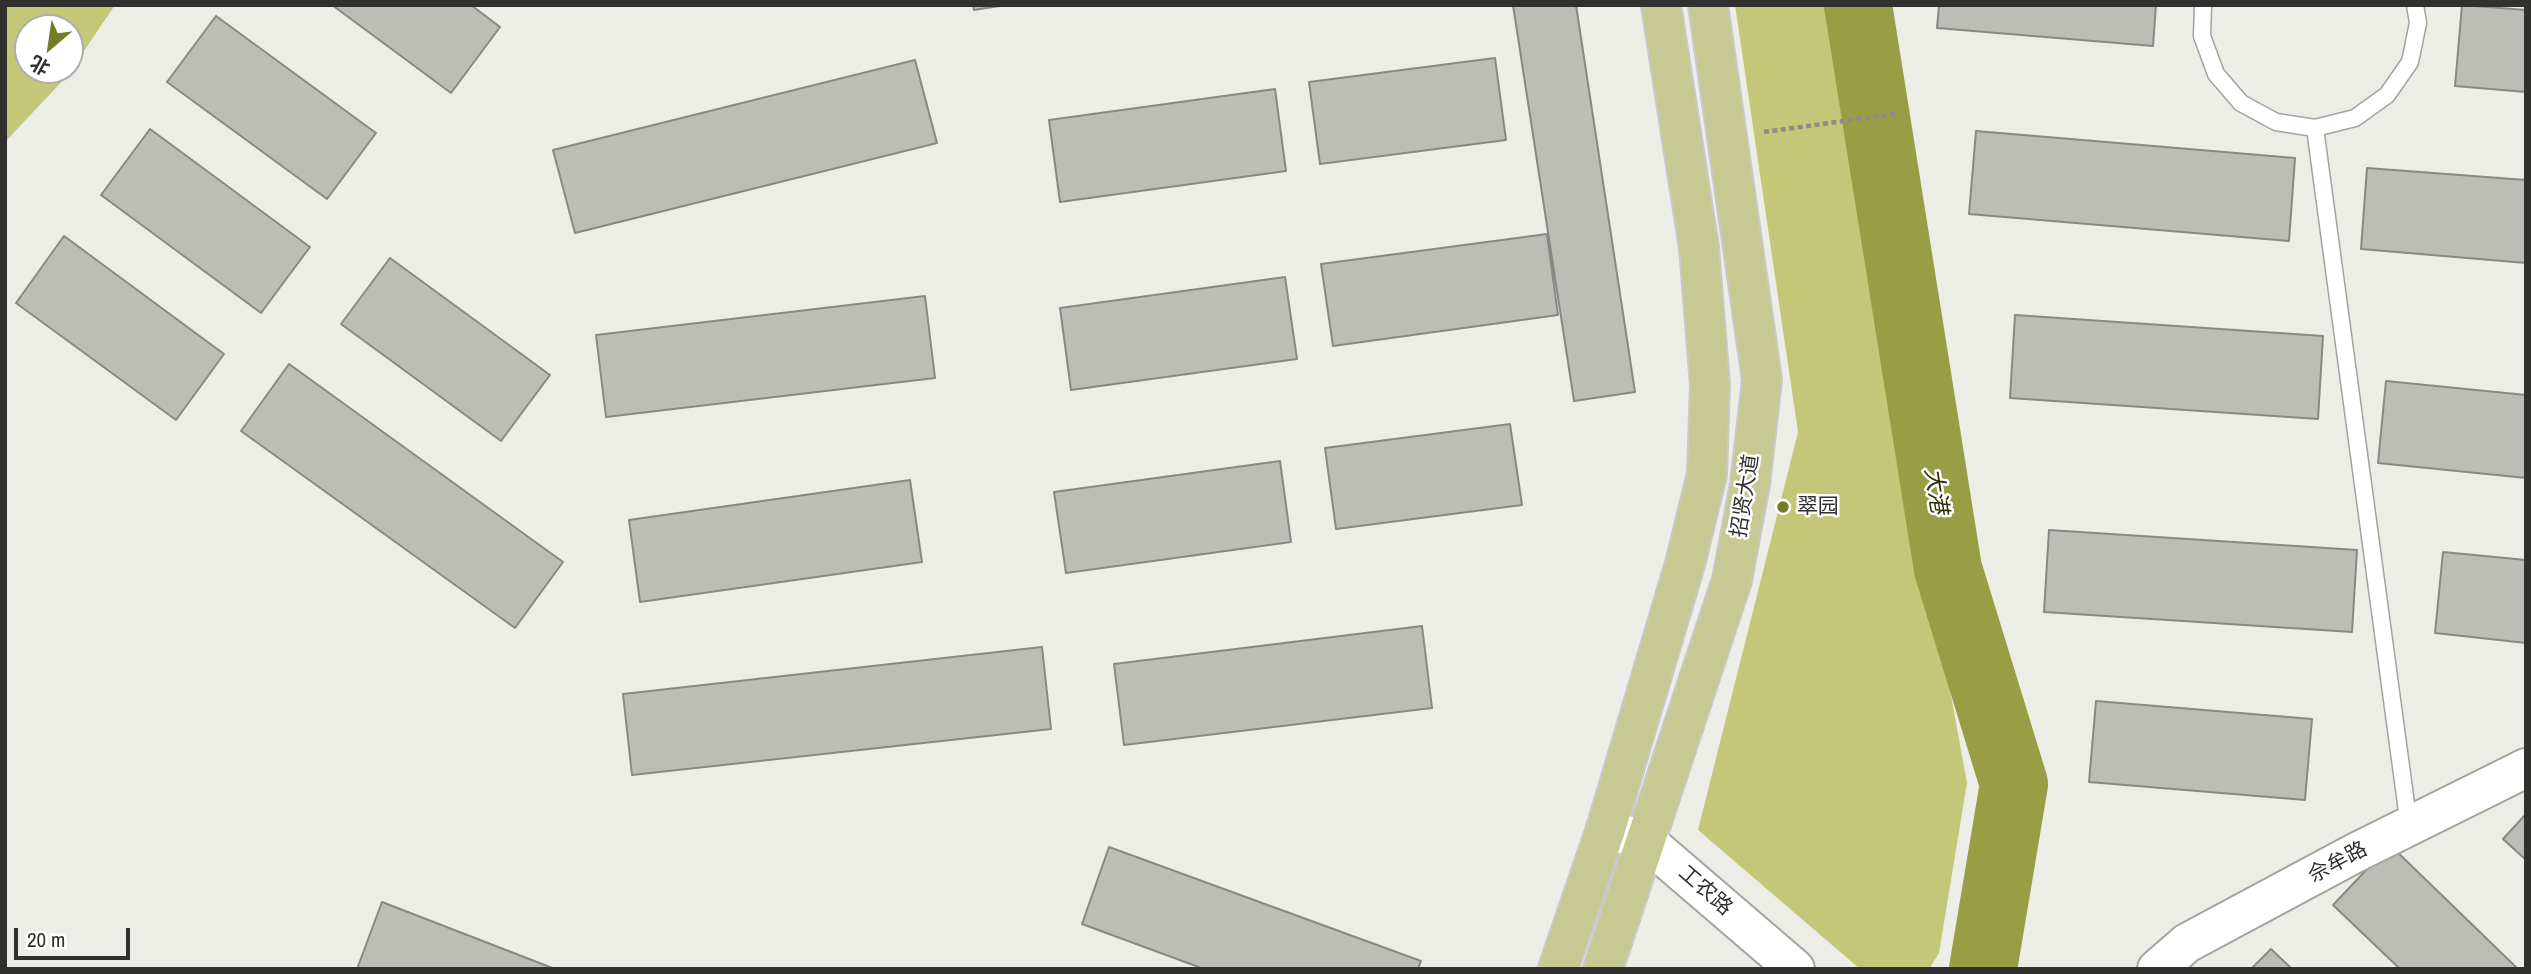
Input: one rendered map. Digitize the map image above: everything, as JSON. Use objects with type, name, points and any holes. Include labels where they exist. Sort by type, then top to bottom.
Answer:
[{"type":"main road","name":"招贤大道","points":[[1558,969],[1606,829],[1685,564],[1707,474],[1710,385],[1699,248],[1661,5]]},
{"type":"main road","name":"招贤大道","points":[[1603,969],[1732,580],[1750,484],[1762,380],[1709,5]]},
{"type":"street","name":"佘牟路","points":[[2157,969],[2186,943],[2526,768]]},
{"type":"street","name":"工农路","points":[[1606,829],[1646,841],[1795,969]]},
{"type":"lane","points":[[2203,5],[2202,36],[2216,74],[2242,103],[2276,122],[2315,128],[2355,118],[2387,95],[2410,62],[2418,23],[2415,5]]},
{"type":"lane","points":[[2315,128],[2409,827]]},
{"type":"path","points":[[1727,137],[1895,114]]},
{"type":"green space","points":[[5,5],[115,5],[84,51],[84,14],[14,14],[14,84],[59,84],[5,142]]},
{"type":"green space","points":[[1735,5],[1825,5],[1967,783],[1939,953],[1929,969],[1860,969],[1698,830],[1798,432]]},
{"type":"building","points":[[332,5],[471,5],[500,27],[451,93]]},
{"type":"building","points":[[973,5],[1006,5],[974,10]]},
{"type":"building","points":[[1513,5],[1576,5],[1635,392],[1574,401]]},
{"type":"building","points":[[1939,5],[2156,5],[2153,46],[1937,28]]},
{"type":"building","points":[[2462,5],[2526,10],[2526,92],[2455,86]]},
{"type":"building","points":[[216,16],[376,133],[327,199],[167,82]]},
{"type":"building","points":[[1495,58],[1506,140],[1320,164],[1309,82]]},
{"type":"building","points":[[915,60],[937,143],[575,233],[553,150]]},
{"type":"building","points":[[1275,89],[1286,171],[1060,202],[1049,120]]},
{"type":"building","points":[[150,129],[310,247],[261,313],[101,195]]},
{"type":"building","points":[[1976,131],[2295,158],[2289,241],[1969,214]]},
{"type":"building","points":[[2367,168],[2526,180],[2526,263],[2361,249]]},
{"type":"building","points":[[1547,234],[1558,315],[1333,346],[1321,264]]},
{"type":"building","points":[[64,236],[224,354],[176,420],[16,303]]},
{"type":"building","points":[[390,258],[550,375],[501,441],[341,324]]},
{"type":"building","points":[[1285,277],[1297,359],[1071,390],[1060,308]]},
{"type":"building","points":[[925,296],[935,378],[606,417],[596,335]]},
{"type":"building","points":[[2015,315],[2323,336],[2318,419],[2010,398]]},
{"type":"building","points":[[289,364],[563,562],[515,628],[241,431]]},
{"type":"building","points":[[2386,381],[2526,395],[2526,478],[2378,463]]},
{"type":"building","points":[[1510,424],[1522,505],[1336,529],[1325,448]]},
{"type":"building","points":[[1280,461],[1291,542],[1066,573],[1054,492]]},
{"type":"building","points":[[910,480],[922,562],[640,602],[629,520]]},
{"type":"building","points":[[2049,530],[2357,550],[2352,632],[2044,612]]},
{"type":"building","points":[[2443,552],[2526,560],[2526,643],[2435,633]]},
{"type":"building","points":[[1422,626],[1432,708],[1124,745],[1114,664]]},
{"type":"building","points":[[1042,647],[1051,729],[632,775],[623,694]]},
{"type":"building","points":[[2096,701],[2312,719],[2305,800],[2089,782]]},
{"type":"building","points":[[2526,814],[2526,860],[2503,839]]},
{"type":"building","points":[[2390,845],[2518,969],[2400,969],[2333,905]]},
{"type":"building","points":[[1109,847],[1421,961],[1418,969],[1204,969],[1082,924]]},
{"type":"building","points":[[382,902],[555,969],[357,969]]},
{"type":"building","points":[[2271,949],[2292,969],[2251,969]]},
{"type":"waterway","name":"大港","points":[[1858,5],[1948,569],[2014,784],[1983,969]]},
{"type":"place","name":"翠园","points":[[1783,507]]}]
